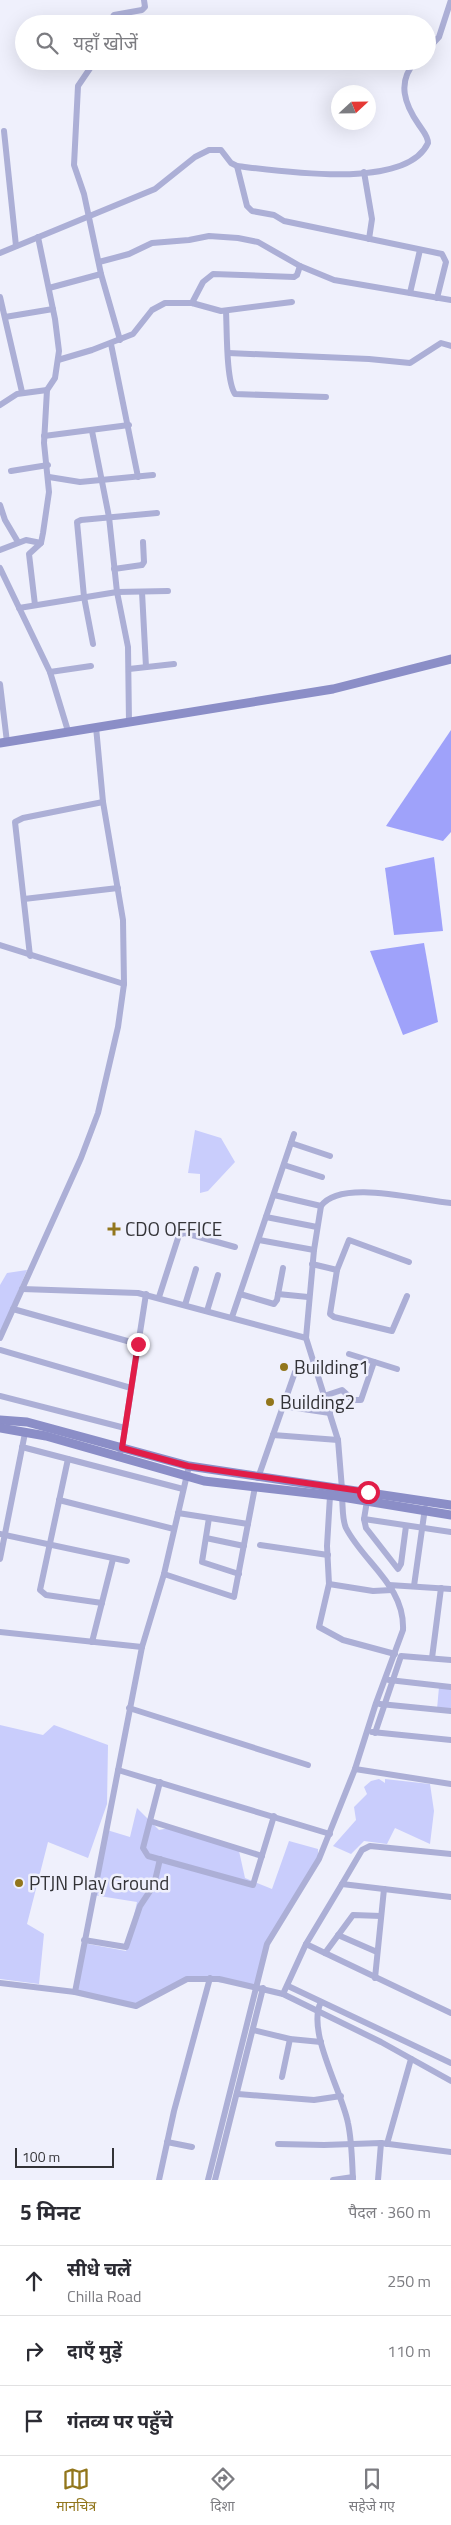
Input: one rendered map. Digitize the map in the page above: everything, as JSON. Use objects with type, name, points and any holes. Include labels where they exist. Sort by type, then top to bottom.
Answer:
[{"type":"main road","points":[[4,742],[333,689],[451,659]]},
{"type":"main road","points":[[0,1420],[27,1422],[188,1466],[256,1482],[330,1496],[342,1493],[367,1501],[425,1506],[451,1505]]},
{"type":"main road","points":[[0,1428],[25,1432],[186,1477],[256,1482],[342,1493],[425,1506],[451,1514]]},
{"type":"street","points":[[114,15],[144,9],[144,0]]},
{"type":"street","points":[[436,40],[439,37],[451,0]]},
{"type":"street","points":[[89,70],[78,86],[74,130],[74,170],[84,194],[101,274],[120,340]]},
{"type":"street","points":[[0,253],[155,188],[194,157],[209,150],[221,150],[231,163],[237,166],[330,175],[400,166],[427,146],[427,137],[410,111],[405,96],[406,75],[410,70]]},
{"type":"street","points":[[4,131],[16,246]]},
{"type":"street","points":[[237,166],[247,206],[252,211],[274,214],[284,221],[442,254],[446,258],[438,298]]},
{"type":"street","points":[[364,172],[372,219],[369,239]]},
{"type":"street","points":[[99,262],[129,254],[152,243],[189,240],[209,236],[258,242],[300,266],[334,280],[451,300]]},
{"type":"street","points":[[35,605],[29,554],[41,543],[49,477],[44,436],[47,390],[55,378],[58,360],[58,341],[53,309],[38,237]]},
{"type":"street","points":[[410,292],[420,250]]},
{"type":"street","points":[[192,302],[203,282],[213,274],[294,277],[297,275],[300,266]]},
{"type":"street","points":[[49,288],[101,274]]},
{"type":"street","points":[[0,297],[22,392]]},
{"type":"street","points":[[58,360],[111,344],[137,331],[149,313],[160,304],[192,302],[226,311],[292,302]]},
{"type":"street","points":[[4,317],[53,309]]},
{"type":"street","points":[[226,311],[228,354],[232,388],[235,394],[326,397]]},
{"type":"street","points":[[228,354],[369,359],[410,363],[441,343],[451,346]]},
{"type":"street","points":[[111,344],[138,477]]},
{"type":"street","points":[[0,405],[22,392],[47,390]]},
{"type":"street","points":[[44,436],[128,425]]},
{"type":"street","points":[[92,431],[109,517],[116,592],[127,640],[129,723]]},
{"type":"street","points":[[12,471],[48,465]]},
{"type":"street","points":[[49,477],[80,482],[153,475]]},
{"type":"street","points":[[0,505],[5,520],[18,542]]},
{"type":"street","points":[[93,644],[84,597],[77,522],[156,513]]},
{"type":"street","points":[[0,550],[18,542],[30,540],[41,543]]},
{"type":"street","points":[[114,569],[142,565],[143,542]]},
{"type":"street","points":[[0,568],[50,672],[68,731]]},
{"type":"street","points":[[18,608],[116,592],[168,591]]},
{"type":"street","points":[[142,592],[146,667]]},
{"type":"street","points":[[129,669],[174,664]]},
{"type":"street","points":[[50,672],[90,666]]},
{"type":"street","points":[[0,684],[4,742]]},
{"type":"street","points":[[0,1338],[82,1158],[98,1113],[118,1027],[124,984],[123,920],[103,802],[96,727]]},
{"type":"street","points":[[30,956],[15,822],[23,818],[103,802]]},
{"type":"street","points":[[24,899],[118,888]]},
{"type":"street","points":[[0,945],[124,984]]},
{"type":"street","points":[[232,1317],[294,1134]]},
{"type":"street","points":[[291,1143],[330,1156]]},
{"type":"street","points":[[284,1165],[322,1177]]},
{"type":"street","points":[[208,2180],[267,1944],[319,1860],[355,1769],[366,1732],[388,1680],[403,1630],[404,1618],[390,1587],[346,1527],[338,1440],[306,1338],[308,1297],[321,1206],[330,1198],[366,1192],[451,1203]]},
{"type":"street","points":[[274,1195],[321,1206]]},
{"type":"street","points":[[266,1216],[317,1227]]},
{"type":"street","points":[[159,1297],[179,1235],[185,1234],[235,1247]]},
{"type":"street","points":[[259,1240],[314,1250]]},
{"type":"street","points":[[407,1296],[392,1331],[334,1317],[330,1311],[337,1270],[349,1240],[409,1262]]},
{"type":"street","points":[[312,1264],[337,1270]]},
{"type":"street","points":[[240,1294],[271,1304],[276,1302],[283,1268]]},
{"type":"street","points":[[186,1304],[196,1269]]},
{"type":"street","points":[[207,1311],[218,1275]]},
{"type":"street","points":[[22,1289],[146,1294],[306,1338]]},
{"type":"street","points":[[118,1458],[122,1448],[146,1294]]},
{"type":"street","points":[[278,1294],[308,1297]]},
{"type":"street","points":[[13,1309],[138,1344]]},
{"type":"street","points":[[0,1350],[131,1388]]},
{"type":"street","points":[[348,1354],[397,1369]]},
{"type":"street","points":[[324,1396],[342,1390],[354,1400],[362,1400],[374,1362]]},
{"type":"street","points":[[164,1574],[231,1597],[235,1596],[256,1482],[295,1372],[300,1369],[316,1370]]},
{"type":"street","points":[[0,1396],[125,1428]]},
{"type":"street","points":[[283,1406],[330,1413]]},
{"type":"street","points":[[0,1559],[2,1535],[25,1432]]},
{"type":"street","points":[[273,1435],[338,1440]]},
{"type":"street","points":[[22,1447],[183,1488]]},
{"type":"street","points":[[68,1458],[40,1585],[42,1593],[102,1603]]},
{"type":"street","points":[[75,1992],[142,1647],[164,1574],[188,1466]]},
{"type":"street","points":[[330,1496],[329,1584],[319,1624],[320,1629],[362,1646],[395,1654]]},
{"type":"street","points":[[59,1500],[174,1529]]},
{"type":"street","points":[[367,1501],[364,1520],[366,1528],[398,1569],[402,1564],[406,1526]]},
{"type":"street","points":[[414,1586],[425,1506]]},
{"type":"street","points":[[178,1513],[248,1524]]},
{"type":"street","points":[[209,1518],[201,1559],[203,1563],[239,1574]]},
{"type":"street","points":[[364,1520],[451,1532]]},
{"type":"street","points":[[2,1535],[127,1561]]},
{"type":"street","points":[[206,1538],[244,1546]]},
{"type":"street","points":[[260,1545],[328,1555]]},
{"type":"street","points":[[92,1642],[113,1559]]},
{"type":"street","points":[[329,1584],[373,1592],[390,1587],[414,1586],[451,1589]]},
{"type":"street","points":[[432,1658],[441,1588]]},
{"type":"street","points":[[0,1632],[142,1647]]},
{"type":"street","points":[[388,1680],[401,1656],[451,1660]]},
{"type":"street","points":[[388,1680],[451,1687]]},
{"type":"street","points":[[379,1704],[451,1711]]},
{"type":"street","points":[[374,1733],[379,1704]]},
{"type":"street","points":[[129,1708],[308,1765]]},
{"type":"street","points":[[366,1732],[451,1740]]},
{"type":"street","points":[[355,1769],[451,1784]]},
{"type":"street","points":[[118,1770],[330,1834]]},
{"type":"street","points":[[160,1782],[143,1851],[148,1856],[250,1886],[254,1883],[274,1816]]},
{"type":"street","points":[[150,1821],[262,1856]]},
{"type":"street","points":[[284,1994],[306,1944],[362,1850],[370,1846],[451,1854]]},
{"type":"street","points":[[84,1940],[126,1947],[140,1906],[154,1885],[160,1859]]},
{"type":"street","points":[[342,1884],[451,1897]]},
{"type":"street","points":[[375,1978],[384,1889]]},
{"type":"street","points":[[325,1953],[353,1915],[381,1916]]},
{"type":"street","points":[[338,1935],[377,1952]]},
{"type":"street","points":[[306,1944],[451,2013]]},
{"type":"street","points":[[159,2180],[167,2142],[210,1978]]},
{"type":"street","points":[[0,1983],[75,1992],[136,2006],[187,1979],[210,1978],[256,1986],[284,1994],[317,2010],[451,2081]]},
{"type":"street","points":[[288,1986],[451,2063]]},
{"type":"street","points":[[215,2180],[263,1988]]},
{"type":"street","points":[[321,2002],[317,2010],[321,2042],[341,2096],[351,2144],[353,2179],[333,2180]]},
{"type":"street","points":[[253,2030],[290,2039],[321,2042]]},
{"type":"street","points":[[282,2077],[290,2039]]},
{"type":"street","points":[[378,2180],[384,2144],[411,2059]]},
{"type":"street","points":[[238,2094],[314,2100],[341,2096]]},
{"type":"street","points":[[167,2142],[192,2147]]},
{"type":"street","points":[[278,2144],[384,2144],[451,2152]]},
{"type":"shaded area","points":[[451,730],[451,832],[443,841],[386,826]]},
{"type":"shaded area","points":[[434,857],[443,931],[394,935],[385,868]]},
{"type":"shaded area","points":[[424,943],[438,1022],[403,1035],[370,951]]},
{"type":"shaded area","points":[[195,1130],[221,1138],[235,1162],[208,1191],[200,1193],[200,1174],[188,1173]]},
{"type":"shaded area","points":[[27,1270],[0,1334],[0,1285],[7,1273]]},
{"type":"shaded area","points":[[439,1687],[451,1688],[451,1709],[437,1709]]},
{"type":"shaded area","points":[[0,1725],[43,1735],[54,1725],[108,1745],[107,1804],[88,1858],[48,1842],[27,1924],[44,1934],[39,1984],[0,1979]]},
{"type":"shaded area","points":[[379,1779],[385,1783],[385,1779],[430,1784],[434,1811],[430,1844],[395,1828],[387,1844],[364,1841],[351,1854],[333,1846],[356,1820],[354,1807],[367,1794],[364,1787],[371,1781]]},
{"type":"shaded area","points":[[137,1808],[159,1830],[169,1828],[239,1851],[245,1878],[272,1889],[289,1841],[318,1849],[318,1856],[267,1944],[256,1986],[187,1979],[136,2006],[75,1992],[83,1943],[126,1951],[137,1902],[93,1895],[107,1830],[130,1837]]},
{"type":"place","name":"CDO OFFICE","points":[[114,1229]]},
{"type":"place","name":"Building1","points":[[284,1367]]},
{"type":"place","name":"Building2","points":[[270,1402]]},
{"type":"place","name":"PTJN Play Ground","points":[[19,1883]]},
{"type":"route","points":[[138,1344],[122,1448],[188,1466],[258,1478],[368,1492]]}]
